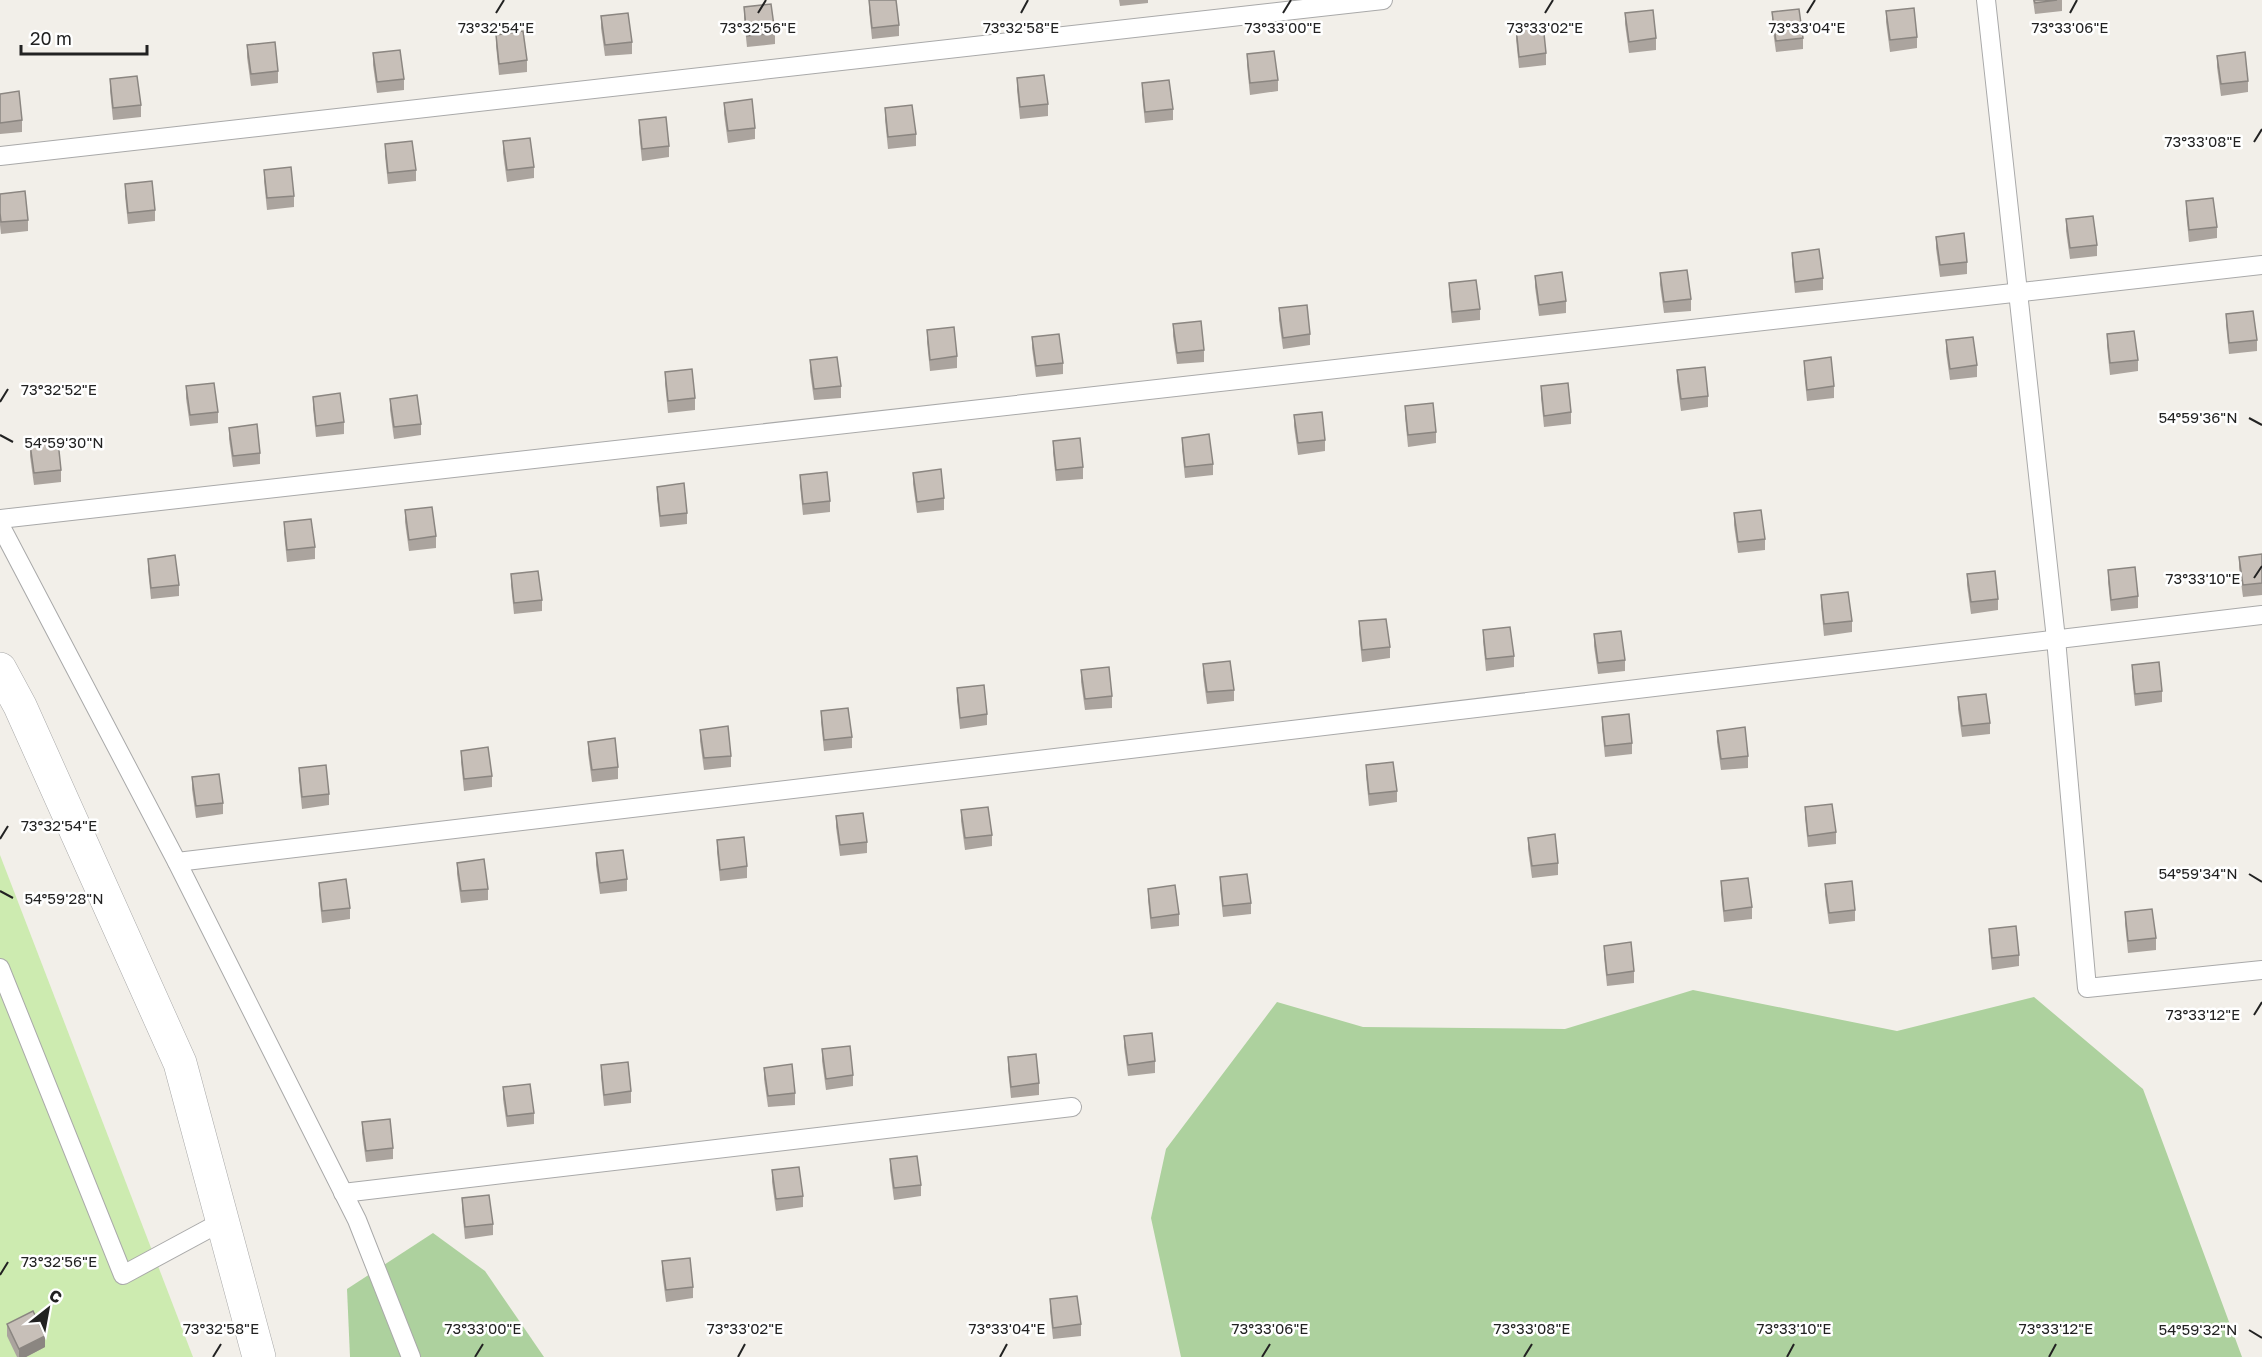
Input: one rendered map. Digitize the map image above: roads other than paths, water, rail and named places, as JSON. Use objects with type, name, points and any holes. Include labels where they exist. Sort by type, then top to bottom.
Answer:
[{"type":"street","points":[[0,669],[20,706],[180,1063],[259,1357]]},
{"type":"lane","points":[[0,156],[1383,0]]},
{"type":"lane","points":[[1986,0],[2056,639],[2087,988],[2262,970]]},
{"type":"lane","points":[[0,519],[2262,265]]},
{"type":"lane","points":[[0,525],[177,862],[357,1220],[411,1357]]},
{"type":"lane","points":[[177,862],[2262,615]]},
{"type":"lane","points":[[0,968],[123,1275],[223,1221]]},
{"type":"lane","points":[[343,1193],[1072,1107]]}]
